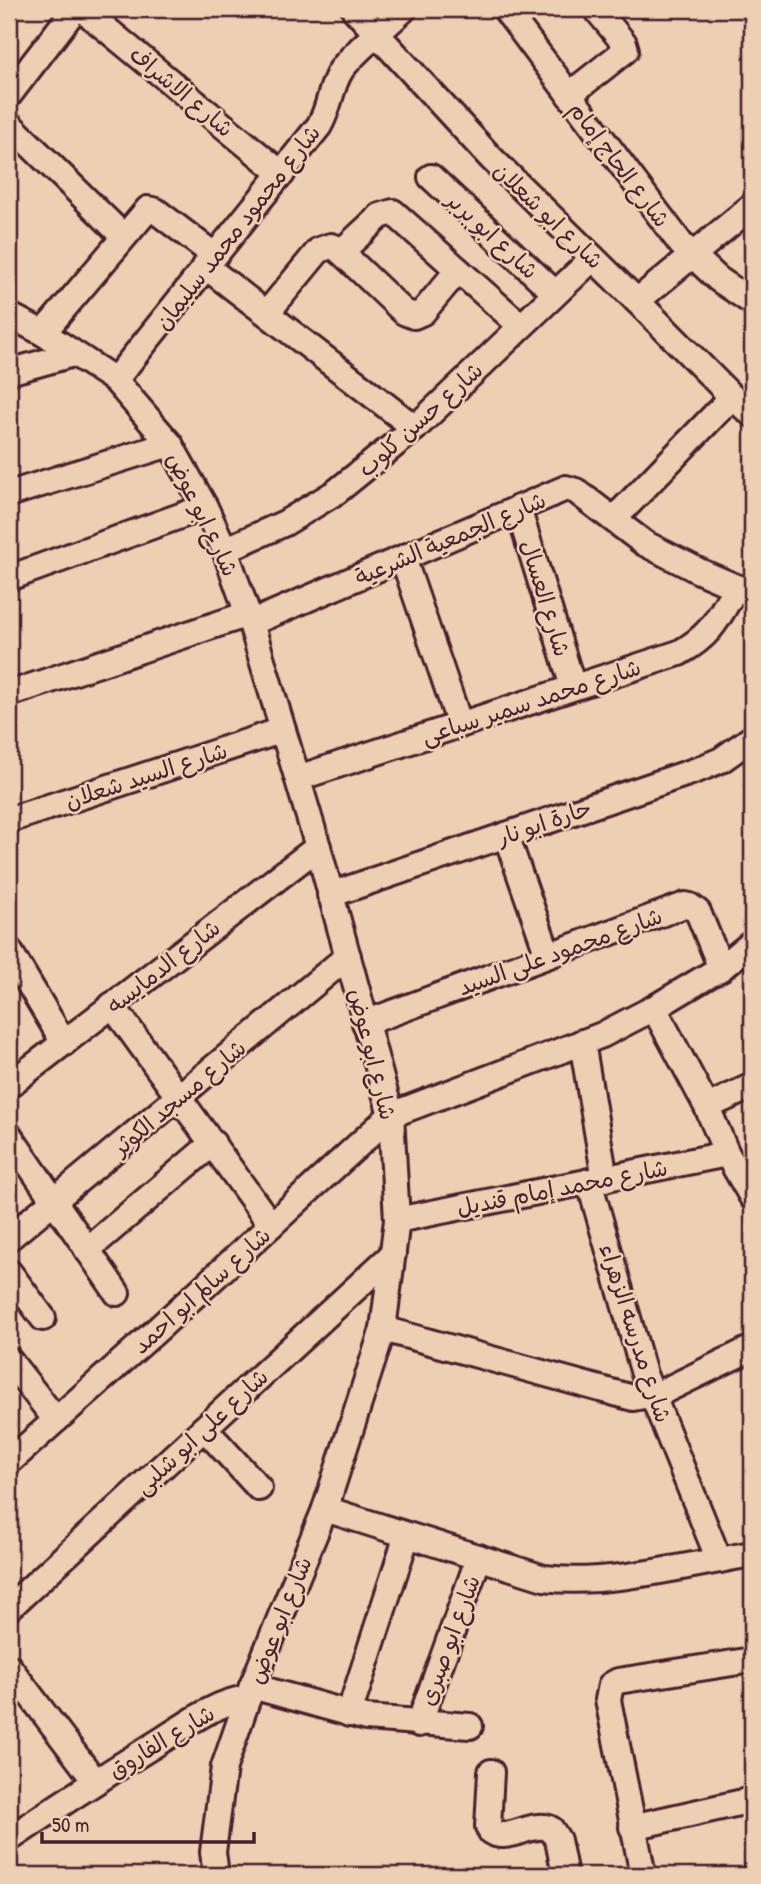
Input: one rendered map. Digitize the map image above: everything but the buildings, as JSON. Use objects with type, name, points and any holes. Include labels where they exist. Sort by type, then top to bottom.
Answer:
[{"type":"street","points":[[9,94],[75,9]]},
{"type":"street","name":"شارع الاشراف","points":[[82,9],[282,174]]},
{"type":"street","name":"شارع ابو شعلان","points":[[354,9],[491,158],[752,414]]},
{"type":"street","name":"شارع محمود محمد سليمان","points":[[115,380],[282,174],[327,112],[334,85],[341,71],[404,9]]},
{"type":"street","name":"شارع الحاج إمام","points":[[505,9],[692,257],[752,302]]},
{"type":"street","points":[[569,95],[626,50],[624,43],[596,9]]},
{"type":"street","points":[[9,124],[123,236]]},
{"type":"street","name":"شارع ابو بربر","points":[[431,177],[555,293]]},
{"type":"street","points":[[638,301],[752,206]]},
{"type":"street","points":[[43,333],[144,211],[152,209],[267,313],[415,428]]},
{"type":"street","points":[[341,252],[380,216],[393,212],[521,326]]},
{"type":"street","points":[[267,313],[318,250],[331,246],[341,252],[404,312],[414,316],[423,312],[458,270]]},
{"type":"street","name":"شارع حسن كلوب","points":[[225,550],[285,523],[336,492],[415,428],[593,258]]},
{"type":"street","name":"شارع ابو عوض","points":[[9,315],[43,333],[115,380],[170,444],[205,507],[225,550],[249,618],[298,778],[391,1115],[397,1220],[383,1329],[324,1509],[250,1692],[224,1767],[213,1852],[216,1875]]},
{"type":"street","points":[[9,372],[73,354]]},
{"type":"street","points":[[614,519],[732,397]]},
{"type":"street","points":[[9,494],[170,444]]},
{"type":"street","name":"شارع الجمعية الشرعية","points":[[9,694],[249,618],[571,488],[644,543],[744,591]]},
{"type":"street","points":[[9,578],[205,507]]},
{"type":"street","name":"شارع العسال","points":[[518,508],[573,687]]},
{"type":"street","points":[[403,558],[460,725]]},
{"type":"street","name":"شارع محمد سمير سباعى","points":[[298,778],[679,653],[711,630],[744,591]]},
{"type":"street","name":"شارع السيد شعلان","points":[[9,820],[283,730]]},
{"type":"street","name":"حارة ابو نار","points":[[330,895],[697,770],[721,760],[752,738]]},
{"type":"street","points":[[506,835],[548,955]]},
{"type":"street","name":"شارع الدمايسه","points":[[11,1077],[64,1043],[318,847]]},
{"type":"street","name":"شارع محمود على السيد","points":[[365,1023],[685,905],[698,912],[721,968]]},
{"type":"street","points":[[391,1115],[602,1035],[721,968],[752,943]]},
{"type":"street","points":[[9,950],[64,1043]]},
{"type":"street","name":"شارع مسجد الكوثر","points":[[9,1238],[348,956]]},
{"type":"street","points":[[113,1005],[271,1225]]},
{"type":"street","points":[[654,1008],[752,1198]]},
{"type":"street","name":"شارع مدرسه الزهراء","points":[[582,1042],[597,1180],[637,1352],[652,1396],[719,1560]]},
{"type":"street","points":[[707,1107],[752,1086]]},
{"type":"street","name":"شارع سالم ابو احمد","points":[[9,1462],[391,1115]]},
{"type":"street","points":[[9,1135],[117,1293]]},
{"type":"street","points":[[87,1250],[213,1143]]},
{"type":"street","name":"شارع محمد إمام قنديل","points":[[397,1220],[727,1154]]},
{"type":"street","name":"شارع على ابو شلبى","points":[[9,1608],[393,1254]]},
{"type":"street","points":[[9,1272],[43,1318]]},
{"type":"street","points":[[383,1329],[633,1398],[652,1396],[752,1348]]},
{"type":"street","points":[[9,1360],[56,1420]]},
{"type":"street","points":[[204,1429],[259,1488]]},
{"type":"street","points":[[324,1509],[544,1577],[582,1581],[752,1554]]},
{"type":"street","points":[[349,1714],[407,1535]]},
{"type":"street","name":"شارع ابو صبرى","points":[[419,1724],[479,1557]]},
{"type":"street","points":[[643,1875],[608,1700],[611,1685],[626,1680],[752,1660]]},
{"type":"street","points":[[9,1667],[95,1781]]},
{"type":"street","points":[[250,1692],[349,1714],[419,1724],[470,1726]]},
{"type":"street","name":"شارع الفاروق","points":[[9,1839],[95,1781],[211,1710],[250,1692]]},
{"type":"street","points":[[491,1773],[488,1827],[491,1832],[502,1835],[539,1827],[551,1829],[558,1840],[565,1875]]},
{"type":"street","points":[[632,1827],[752,1800]]}]
